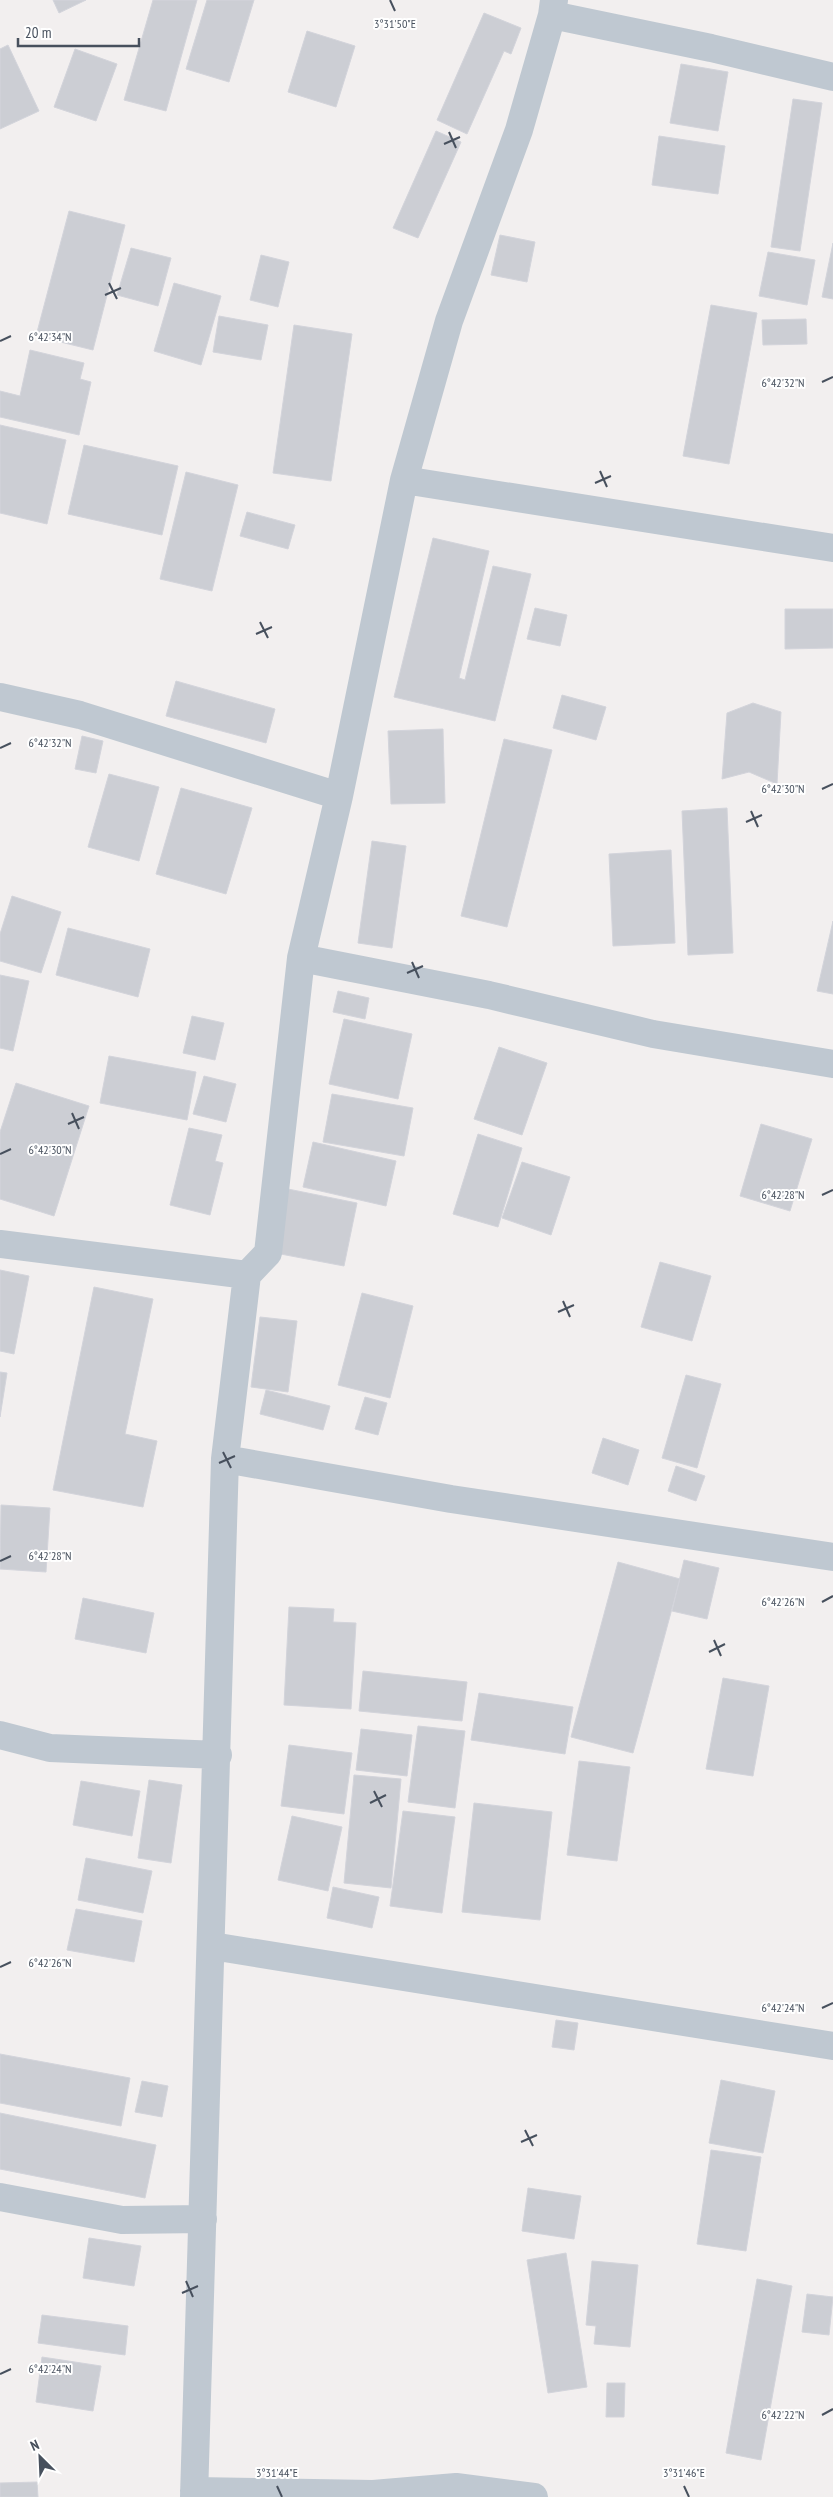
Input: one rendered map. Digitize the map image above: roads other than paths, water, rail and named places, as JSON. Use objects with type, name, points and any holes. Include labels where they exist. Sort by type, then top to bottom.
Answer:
[{"type":"street","points":[[534,2497],[456,2487],[373,2494],[194,2494],[218,1755],[225,1459],[247,1275],[268,1253],[302,958],[339,796],[404,480],[449,320],[519,130],[553,8],[833,77]]},
{"type":"street","points":[[404,480],[833,548]]},
{"type":"street","points":[[0,697],[80,715],[339,796]]},
{"type":"street","points":[[302,958],[489,995],[653,1034],[833,1064]]},
{"type":"street","points":[[0,1244],[247,1275]]},
{"type":"street","points":[[225,1459],[451,1499],[833,1557]]},
{"type":"street","points":[[0,1735],[50,1748],[218,1755]]},
{"type":"street","points":[[212,1946],[833,2046]]},
{"type":"street","points":[[0,2197],[122,2220],[203,2219]]}]
